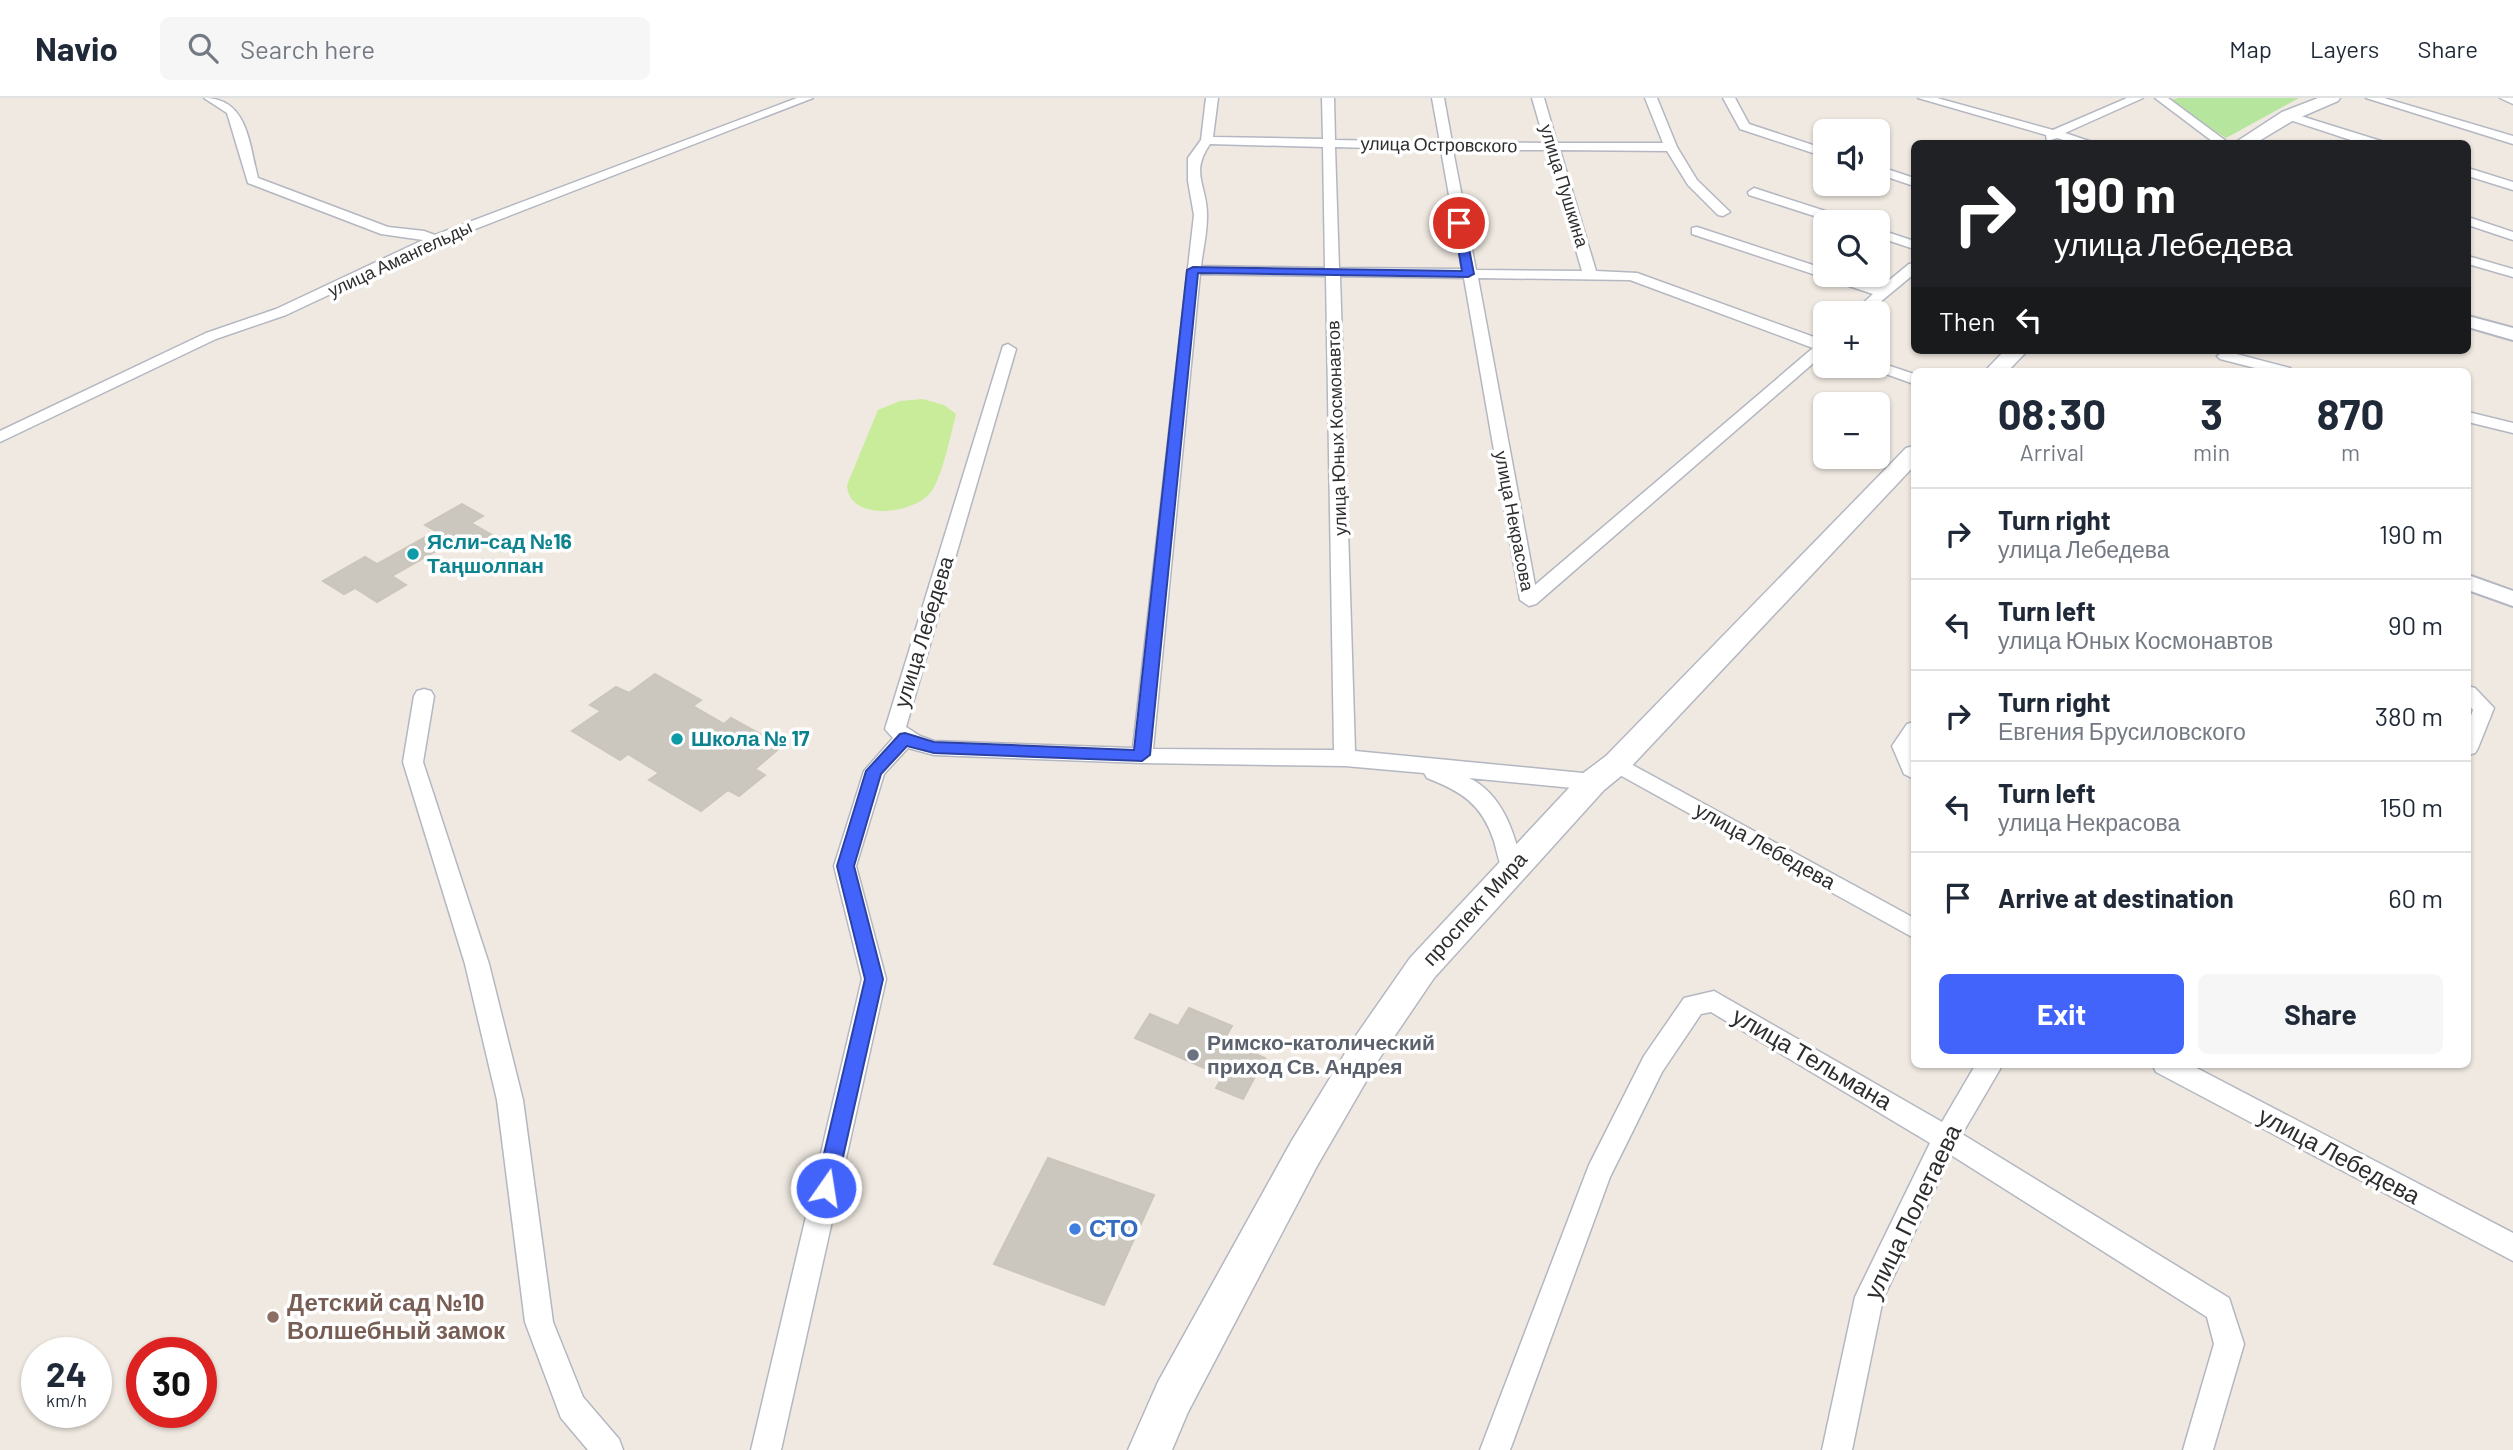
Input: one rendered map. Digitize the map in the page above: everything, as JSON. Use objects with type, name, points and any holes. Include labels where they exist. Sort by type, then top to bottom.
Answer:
[{"type":"main road","points":[[2248,140],[2288,116],[2332,98]]},
{"type":"main road","points":[[1999,368],[2013,354]]},
{"type":"main road","name":"проспект Мира","points":[[1150,1450],[1173,1398],[1304,1154],[1367,1048],[1422,968],[1512,867],[1911,456]]},
{"type":"street","points":[[210,98],[232,111],[239,124],[252,180],[328,207],[376,228],[434,240]]},
{"type":"street","name":"улица Амангельды","points":[[0,437],[211,336],[281,312],[434,240],[807,98]]},
{"type":"street","points":[[1142,755],[1201,215],[1194,181],[1194,158],[1207,141],[1212,98]]},
{"type":"street","name":"улица Юных Космонавтов","points":[[1328,98],[1345,758]]},
{"type":"street","name":"улица Некрасова","points":[[1438,98],[1529,600],[1813,356]]},
{"type":"street","name":"улица Пушкина","points":[[1538,98],[1590,274]]},
{"type":"street","points":[[1651,98],[1671,147],[1692,183],[1723,212]]},
{"type":"street","points":[[1729,98],[1744,126],[1813,149]]},
{"type":"street","points":[[1924,98],[2051,139],[2137,98]]},
{"type":"street","points":[[2161,98],[2219,140]]},
{"type":"street","points":[[2372,98],[2513,140]]},
{"type":"street","points":[[2506,98],[2513,101]]},
{"type":"street","points":[[2288,116],[2364,140]]},
{"type":"street","name":"улица Островского","points":[[1207,141],[1671,147]]},
{"type":"street","points":[[2471,173],[2513,186]]},
{"type":"street","points":[[1890,174],[1911,181]]},
{"type":"street","points":[[1754,192],[1813,211]]},
{"type":"street","points":[[2471,222],[2513,236]]},
{"type":"street","points":[[1697,231],[1813,269]]},
{"type":"street","points":[[1890,237],[1911,244]]},
{"type":"street","points":[[2471,261],[2513,273]]},
{"type":"street","points":[[1873,301],[1911,269]]},
{"type":"street","points":[[1193,270],[1632,276],[1813,342]]},
{"type":"street","points":[[1867,287],[1882,292]]},
{"type":"street","points":[[2471,322],[2513,334]]},
{"type":"street","name":"улица Лебедева","points":[[1008,349],[895,729],[905,738],[918,745],[934,748],[1345,758],[1419,767],[1604,773],[1911,927]]},
{"type":"street","points":[[2225,356],[2273,368]]},
{"type":"street","points":[[1890,371],[1911,378]]},
{"type":"street","points":[[2471,417],[2513,428]]},
{"type":"street","points":[[2471,583],[2513,599]]},
{"type":"street","points":[[424,696],[413,762],[477,964],[510,1100],[539,1321],[572,1408],[608,1450]]},
{"type":"street","points":[[2471,696],[2484,708],[2471,740]]},
{"type":"street","points":[[1911,733],[1902,746],[1911,769]]},
{"type":"street","points":[[766,1450],[874,979],[845,866],[874,771],[905,738]]},
{"type":"street","name":"улица Лебедева","points":[[1419,767],[1471,788],[1502,829],[1512,867]]},
{"type":"street","name":"улица Тельмана","points":[[1494,1450],[1598,1174],[1653,1064],[1693,1005],[1714,1001],[1946,1138],[2219,1308],[2229,1344],[2198,1450]]},
{"type":"street","name":"улица Полетаева","points":[[1838,1450],[1869,1297],[1946,1138],[1988,1068]]},
{"type":"street","name":"улица Лебедева","points":[[2173,1068],[2513,1248]]},
{"type":"green space","points":[[2178,98],[2299,98],[2226,138],[2168,101]]},
{"type":"green space","points":[[923,399],[944,405],[956,414],[939,477],[931,492],[911,506],[897,509],[870,510],[859,505],[850,497],[847,485],[878,410],[900,401]]},
{"type":"building","name":"Ясли-сад №16 Таңшолпан","points":[[462,504],[483,516],[471,523],[492,535],[466,551],[452,542],[392,576],[406,585],[377,602],[355,588],[344,594],[323,581],[365,557],[377,564],[436,531],[425,525]]},
{"type":"building","name":"Школа № 17","points":[[655,674],[701,700],[693,706],[724,724],[731,718],[782,746],[755,769],[765,775],[739,796],[728,790],[701,811],[649,780],[659,773],[628,754],[620,760],[572,731],[601,711],[590,705],[616,687],[629,693]]},
{"type":"building","name":"Римско-католический приход Св. Андрея","points":[[1189,1008],[1232,1026],[1223,1041],[1265,1058],[1243,1099],[1216,1088],[1223,1076],[1135,1038],[1150,1014],[1178,1026]]},
{"type":"building","name":"СТО","points":[[1048,1158],[1154,1195],[1104,1305],[994,1264]]},
{"type":"place","name":"Ясли-сад №16 Таңшолпан","points":[[413,554]]},
{"type":"place","name":"Школа № 17","points":[[677,739]]},
{"type":"place","name":"Римско-католический приход Св. Андрея","points":[[1193,1055]]},
{"type":"place","name":"СТО","points":[[1075,1229]]},
{"type":"place","name":"Детский сад №10 Волшебный замок","points":[[273,1317]]},
{"type":"route","points":[[826,1188],[874,979],[845,866],[874,771],[905,738],[918,745],[934,748],[1142,755],[1193,270],[1468,274],[1459,223]]}]
